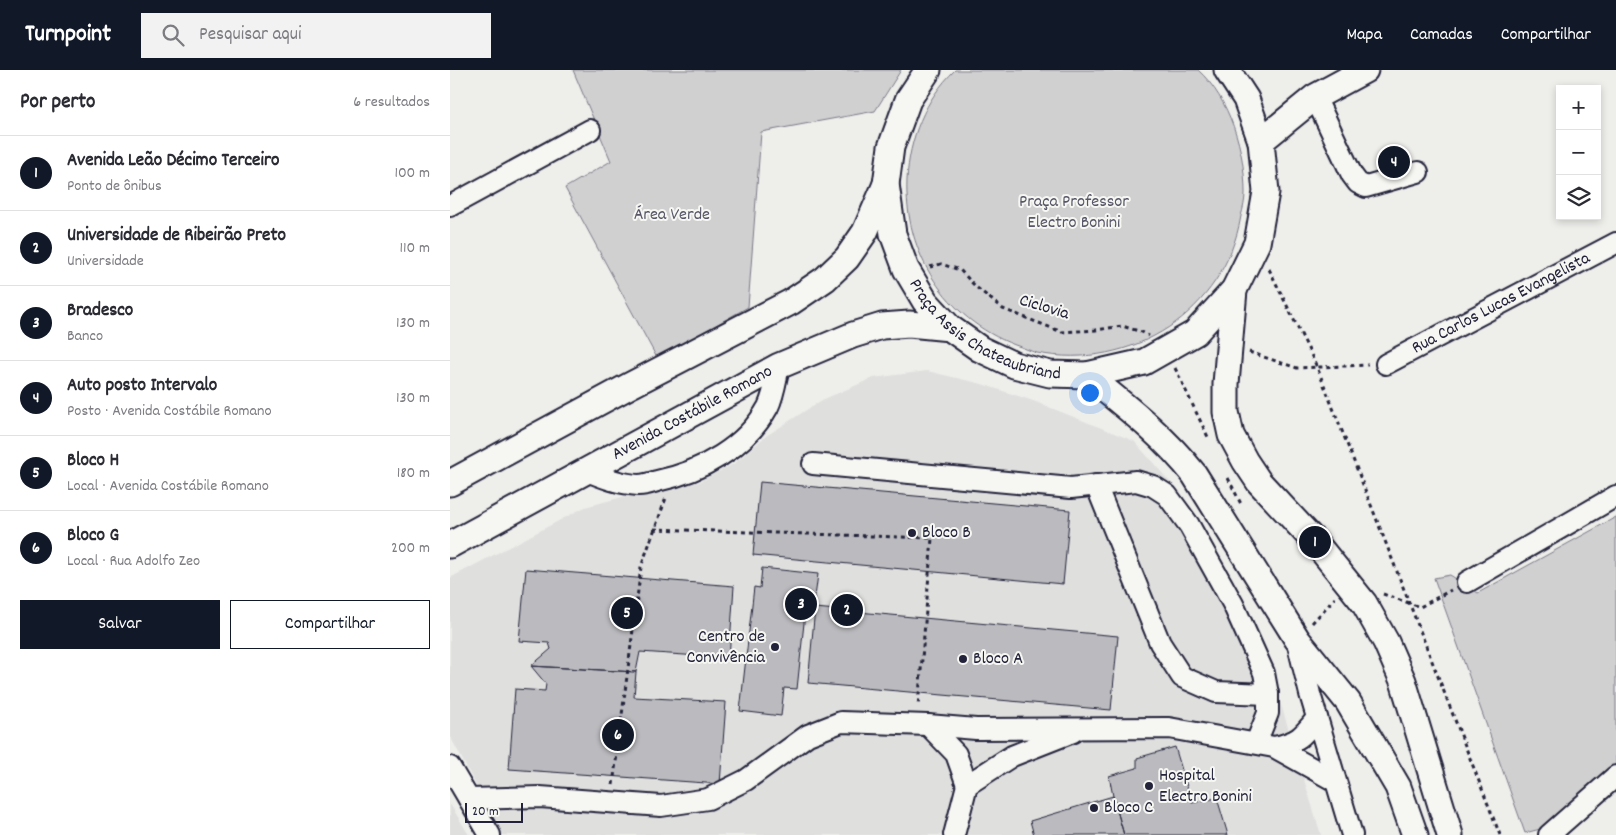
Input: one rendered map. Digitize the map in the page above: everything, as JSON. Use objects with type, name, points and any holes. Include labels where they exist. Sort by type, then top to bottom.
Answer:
[{"type":"main road","name":"Praça Assis Chateaubriand","points":[[928,70],[908,100],[891,147],[886,184],[892,234],[906,269],[925,301],[950,328],[980,350],[1014,365],[1050,374],[1087,375],[1144,362],[1195,333],[1234,290],[1257,243],[1266,192],[1261,141],[1246,100],[1227,70]]},
{"type":"main road","points":[[1261,141],[1315,97],[1364,70]]},
{"type":"main road","points":[[450,483],[629,386],[791,302],[825,279],[847,258],[865,232],[886,184]]},
{"type":"main road","points":[[1234,290],[1226,384],[1226,412],[1231,435],[1245,462],[1259,482],[1314,542],[1364,603],[1386,642],[1403,681],[1450,835]]},
{"type":"main road","name":"Avenida Costábile Romano","points":[[450,545],[779,366],[882,326],[909,324],[950,328]]},
{"type":"main road","points":[[1087,375],[1156,433],[1177,453],[1194,474],[1297,639],[1348,702],[1398,787],[1415,835]]},
{"type":"street","points":[[1315,97],[1352,176],[1358,183],[1366,188],[1418,172]]},
{"type":"street","points":[[450,206],[590,130]]},
{"type":"street","name":"Rua Carlos Lucas Evangelista","points":[[1386,364],[1616,243]]},
{"type":"street","points":[[587,471],[610,481],[640,485],[673,478],[699,469],[725,453],[749,432],[768,406],[779,366]]},
{"type":"street","points":[[813,464],[1071,488],[1136,481],[1153,486],[1167,495],[1189,525],[1233,604],[1264,673],[1268,694],[1265,745]]},
{"type":"street","points":[[1096,485],[1160,643],[1182,677],[1216,692],[1268,694]]},
{"type":"street","points":[[1467,582],[1616,496]]},
{"type":"street","points":[[1297,639],[1317,718],[1352,835]]},
{"type":"street","points":[[469,799],[540,796],[661,806],[708,798],[746,780],[808,735],[841,722],[922,725],[976,730],[1084,727],[1169,728],[1265,745],[1295,742],[1303,736],[1317,718]]},
{"type":"street","points":[[922,725],[956,754],[967,785],[954,835]]},
{"type":"street","points":[[967,785],[1012,756],[1084,727]]},
{"type":"street","points":[[1265,745],[1336,781]]},
{"type":"street","points":[[450,767],[490,835]]},
{"type":"street","points":[[1550,835],[1616,776]]},
{"type":"path","points":[[1257,243],[1317,367],[1500,835]]},
{"type":"path","name":"Ciclovia","points":[[922,268],[941,264],[960,270],[1003,309],[1062,332],[1122,326],[1142,332],[1168,348]]},
{"type":"path","points":[[1230,345],[1297,368],[1386,364]]},
{"type":"path","points":[[610,802],[641,567],[673,478]]},
{"type":"path","points":[[654,529],[932,538],[922,725]]},
{"type":"path","points":[[1297,639],[1348,584],[1420,607],[1467,582]]},
{"type":"shaded area","points":[[927,371],[982,384],[1036,402],[1134,441],[1171,483],[1191,511],[1271,672],[1321,835],[502,835],[450,736],[450,578],[585,507],[626,496],[699,482],[735,463],[766,436],[822,400],[873,378]]},
{"type":"shaded area","points":[[450,804],[469,835],[450,835]]},
{"type":"green space","name":"Área Verde","points":[[573,70],[901,70],[875,111],[761,132],[748,307],[657,358],[565,188],[611,161]]},
{"type":"green space","name":"Praça Professor Electro Bonini","points":[[955,70],[1198,70],[1219,96],[1234,127],[1242,160],[1245,199],[1231,250],[1215,281],[1194,307],[1168,328],[1139,343],[1107,353],[1072,356],[1037,353],[1015,345],[990,333],[969,319],[950,301],[934,280],[922,257],[913,233],[908,207],[907,180],[911,150],[920,121],[935,94]]},
{"type":"green space","points":[[1616,517],[1616,768],[1548,827],[1525,833],[1434,578],[1450,575],[1478,593]]},
{"type":"building","name":"Bloco B","points":[[760,482],[1070,510],[1063,584],[753,555]]},
{"type":"building","name":"Centro de Convivência","points":[[762,568],[818,574],[814,605],[806,604],[797,689],[784,688],[781,716],[740,711],[754,587],[760,588]]},
{"type":"building","points":[[526,569],[734,586],[729,658],[640,652],[636,672],[531,666],[551,649],[549,643],[519,641]]},
{"type":"building","name":"Bloco A","points":[[815,608],[1118,636],[1111,710],[808,683]]},
{"type":"building","points":[[531,666],[636,672],[634,697],[726,702],[720,784],[509,769],[515,689],[545,691],[546,684]]},
{"type":"building","name":"Hospital Electro Bonini","points":[[1175,747],[1192,803],[1217,798],[1228,835],[1124,835],[1109,776],[1137,768],[1137,758]]},
{"type":"building","name":"Bloco C","points":[[1113,796],[1124,835],[1034,835],[1030,821]]},
{"type":"place","name":"Auto posto Intervalo","points":[[1394,162]]},
{"type":"place","name":"Bloco B","points":[[912,533]]},
{"type":"place","name":"Avenida Leão Décimo Terceiro","points":[[1315,542]]},
{"type":"place","name":"Bradesco","points":[[801,604]]},
{"type":"place","name":"Universidade de Ribeirão Preto","points":[[847,610]]},
{"type":"place","name":"Bloco H","points":[[627,613]]},
{"type":"place","name":"Centro de Convivência","points":[[775,647]]},
{"type":"place","name":"Bloco A","points":[[963,659]]},
{"type":"place","name":"Bloco G","points":[[618,735]]},
{"type":"place","name":"Hospital Electro Bonini","points":[[1149,786]]},
{"type":"place","name":"Bloco C","points":[[1094,808]]}]
